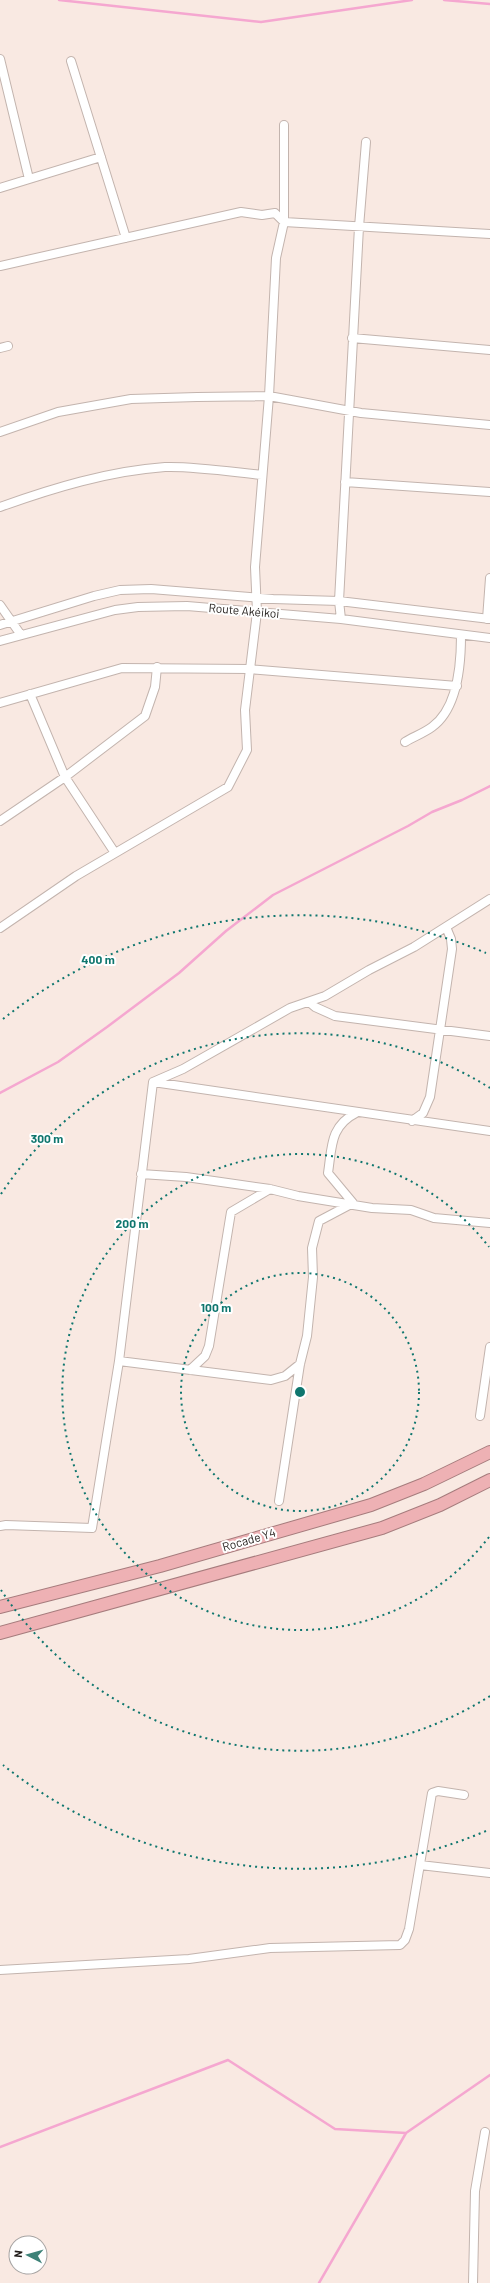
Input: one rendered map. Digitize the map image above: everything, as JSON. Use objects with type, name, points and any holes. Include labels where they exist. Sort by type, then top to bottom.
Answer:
[{"type":"highway","name":"Rocade Y4","points":[[0,1607],[160,1566],[371,1505],[424,1484],[490,1452]]},
{"type":"highway","name":"Rocade Y4","points":[[0,1633],[382,1528],[440,1505],[490,1480]]},
{"type":"street","points":[[0,59],[29,179]]},
{"type":"street","points":[[71,61],[126,238]]},
{"type":"street","points":[[0,928],[76,876],[230,785],[246,750],[245,710],[257,612],[255,567],[269,396],[276,258],[284,222],[284,125]]},
{"type":"street","points":[[341,619],[339,601],[344,482],[359,227],[366,142]]},
{"type":"street","points":[[0,188],[101,156]]},
{"type":"street","points":[[0,266],[241,212],[262,215],[276,213],[284,222],[490,234]]},
{"type":"street","points":[[352,338],[490,350]]},
{"type":"street","points":[[0,432],[58,412],[131,399],[269,396],[348,412],[490,425]]},
{"type":"street","points":[[0,507],[32,496],[124,472],[167,467],[262,474]]},
{"type":"street","points":[[344,482],[490,492]]},
{"type":"street","points":[[489,619],[490,578]]},
{"type":"street","name":"Route Akéikoi","points":[[0,625],[120,590],[151,589],[257,598],[320,602],[339,601],[489,619]]},
{"type":"street","points":[[0,605],[13,621],[21,635]]},
{"type":"street","name":"Route Akéikoi","points":[[0,641],[115,610],[138,607],[187,606],[341,619],[461,636],[490,638]]},
{"type":"street","points":[[404,742],[432,727],[441,718],[457,686],[460,670],[461,636]]},
{"type":"street","points":[[0,821],[65,777],[145,716],[155,687],[157,667]]},
{"type":"street","points":[[0,703],[122,668],[157,667],[249,669],[457,686]]},
{"type":"street","points":[[30,694],[65,777],[115,853]]},
{"type":"street","points":[[153,1082],[183,1069],[290,1008],[325,996],[446,927],[490,899]]},
{"type":"street","points":[[412,1121],[423,1113],[428,1105],[452,949],[451,940],[446,927]]},
{"type":"street","points":[[309,1002],[315,1007],[335,1016],[441,1028],[490,1036]]},
{"type":"street","points":[[153,1082],[356,1113],[490,1131]]},
{"type":"street","points":[[0,1526],[92,1528],[118,1361],[153,1082]]},
{"type":"street","points":[[353,1203],[328,1173],[335,1132],[344,1118],[356,1113]]},
{"type":"street","points":[[142,1174],[186,1177],[270,1189],[298,1196],[353,1203],[372,1208],[411,1210],[434,1218],[490,1223]]},
{"type":"street","points":[[190,1370],[205,1356],[209,1346],[231,1212],[270,1189]]},
{"type":"street","points":[[279,1501],[300,1364],[307,1336],[313,1277],[312,1248],[319,1221],[353,1203]]},
{"type":"street","points":[[480,1416],[490,1346]]},
{"type":"street","points":[[118,1361],[272,1380],[285,1376],[300,1364]]},
{"type":"street","points":[[0,1970],[189,1959],[270,1948],[400,1945],[405,1940],[409,1928],[432,1793],[438,1791],[464,1795]]},
{"type":"street","points":[[420,1865],[490,1873]]},
{"type":"street","points":[[473,2283],[475,2191],[485,2132]]},
{"type":"waterway","points":[[59,0],[261,22],[412,0]]},
{"type":"waterway","points":[[444,0],[490,4]]},
{"type":"waterway","points":[[0,1093],[58,1062],[107,1027],[179,973],[226,931],[273,895],[408,826],[432,812],[462,800],[490,786]]},
{"type":"waterway","points":[[0,2147],[228,2060],[335,2129],[406,2133]]},
{"type":"waterway","points":[[319,2283],[406,2133],[490,2075]]}]
